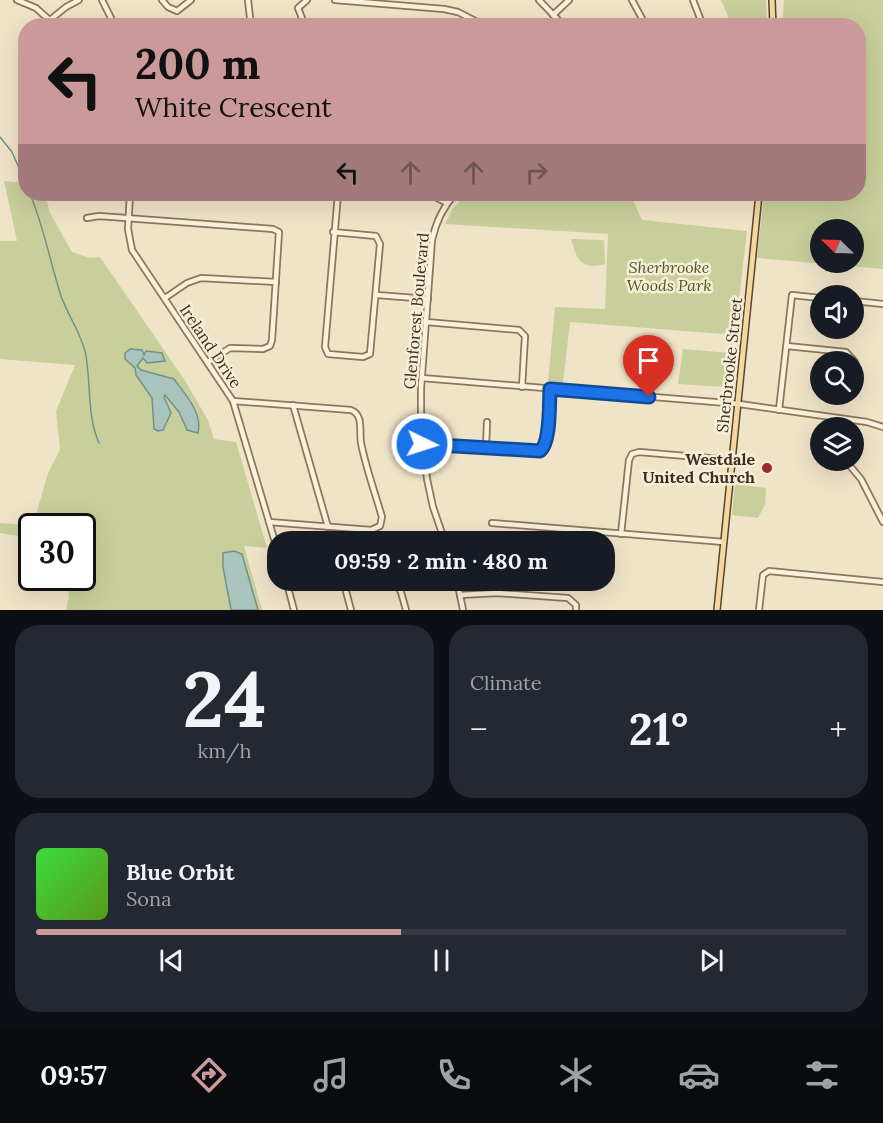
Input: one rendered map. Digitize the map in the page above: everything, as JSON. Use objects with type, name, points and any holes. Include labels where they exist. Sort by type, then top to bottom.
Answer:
[{"type":"main road","points":[[772,0],[773,18]]},
{"type":"main road","name":"Sherbrooke Street","points":[[717,610],[758,201]]},
{"type":"street","points":[[52,18],[79,0]]},
{"type":"street","points":[[102,0],[111,18]]},
{"type":"street","points":[[162,0],[168,7],[177,10],[191,0]]},
{"type":"street","points":[[248,0],[250,18]]},
{"type":"street","points":[[302,18],[298,8],[308,0]]},
{"type":"street","points":[[335,0],[444,9],[473,18]]},
{"type":"street","points":[[539,0],[556,18]]},
{"type":"street","points":[[553,15],[569,0]]},
{"type":"street","points":[[632,0],[642,18]]},
{"type":"street","points":[[693,0],[700,18]]},
{"type":"street","points":[[21,1],[36,8],[48,18]]},
{"type":"street","name":"Ireland Drive","points":[[129,201],[128,235],[132,250],[233,401],[272,531]]},
{"type":"street","points":[[333,232],[376,236],[380,244],[370,354],[363,357],[328,354],[325,347],[333,232],[337,201]]},
{"type":"street","points":[[443,201],[447,203]]},
{"type":"street","name":"Glenforest Boulevard","points":[[441,531],[433,507],[422,444],[422,378],[432,240],[447,203]]},
{"type":"street","points":[[87,218],[99,216],[276,230],[279,236],[270,346],[263,349],[230,348],[208,362]]},
{"type":"street","points":[[165,298],[187,283],[201,278],[276,282]]},
{"type":"street","points":[[377,295],[428,299]]},
{"type":"street","points":[[779,410],[792,295],[810,297]]},
{"type":"street","points":[[864,302],[883,304]]},
{"type":"street","points":[[426,322],[519,330],[525,336],[522,387]]},
{"type":"street","points":[[787,346],[836,351]]},
{"type":"street","points":[[422,378],[739,404],[827,417]]},
{"type":"street","points":[[422,444],[535,452],[544,448],[547,437],[550,389]]},
{"type":"street","points":[[233,401],[351,410],[360,417],[361,446],[382,517],[382,523],[378,528],[371,530],[269,522]]},
{"type":"street","points":[[293,405],[328,526]]},
{"type":"street","points":[[486,448],[487,422]]},
{"type":"street","points":[[864,422],[883,427]]},
{"type":"street","points":[[621,534],[629,459],[632,454],[733,460]]},
{"type":"street","points":[[854,471],[861,479],[883,522]]},
{"type":"street","points":[[492,523],[724,542]]},
{"type":"street","points":[[759,610],[763,575],[769,571],[883,582]]},
{"type":"street","points":[[289,591],[294,610]]},
{"type":"street","points":[[346,591],[351,610]]},
{"type":"street","points":[[400,591],[406,610]]},
{"type":"street","points":[[459,591],[463,610]]},
{"type":"street","points":[[460,596],[497,593],[568,598],[576,605],[576,610]]},
{"type":"green space","points":[[721,0],[766,0],[767,18],[729,18]]},
{"type":"green space","points":[[784,0],[883,0],[883,269],[864,267],[864,219],[810,219],[810,263],[757,258],[763,201],[866,201],[866,18],[783,18]]},
{"type":"green space","points":[[4,181],[18,182],[18,201],[47,201],[50,213],[72,252],[90,258],[100,257],[184,379],[208,420],[214,439],[236,442],[267,548],[244,546],[262,610],[66,610],[68,591],[96,591],[96,513],[36,513],[48,473],[60,450],[56,411],[75,365],[0,359],[0,241],[17,241]]},
{"type":"green space","name":"Sherbrooke Woods Park","points":[[460,201],[633,201],[642,220],[747,231],[735,335],[570,322],[563,383],[548,382],[555,307],[605,309],[608,234],[445,224]]},
{"type":"green space","points":[[571,239],[604,240],[605,264],[590,266],[581,262],[575,253]]},
{"type":"green space","points":[[683,349],[730,353],[726,387],[678,384]]},
{"type":"green space","points":[[735,484],[766,488],[765,505],[758,518],[732,515]]},
{"type":"green space","points":[[0,523],[18,524],[18,536],[0,533]]},
{"type":"water","points":[[130,349],[142,350],[144,355],[146,351],[162,353],[165,361],[147,363],[143,358],[137,366],[141,370],[174,379],[196,411],[198,433],[187,430],[179,412],[165,395],[171,413],[163,430],[154,429],[152,398],[136,375],[135,368],[125,359],[125,353]]},
{"type":"water","points":[[234,551],[242,554],[258,610],[231,610],[223,567],[223,553]]},
{"type":"waterway","points":[[0,137],[12,152],[18,166]]},
{"type":"waterway","points":[[33,201],[61,296],[84,349],[93,422],[99,443]]},
{"type":"place","name":"Westdale United Church","points":[[767,468]]},
{"type":"route","points":[[422,444],[540,451],[544,448],[547,437],[550,389],[649,397]]}]
